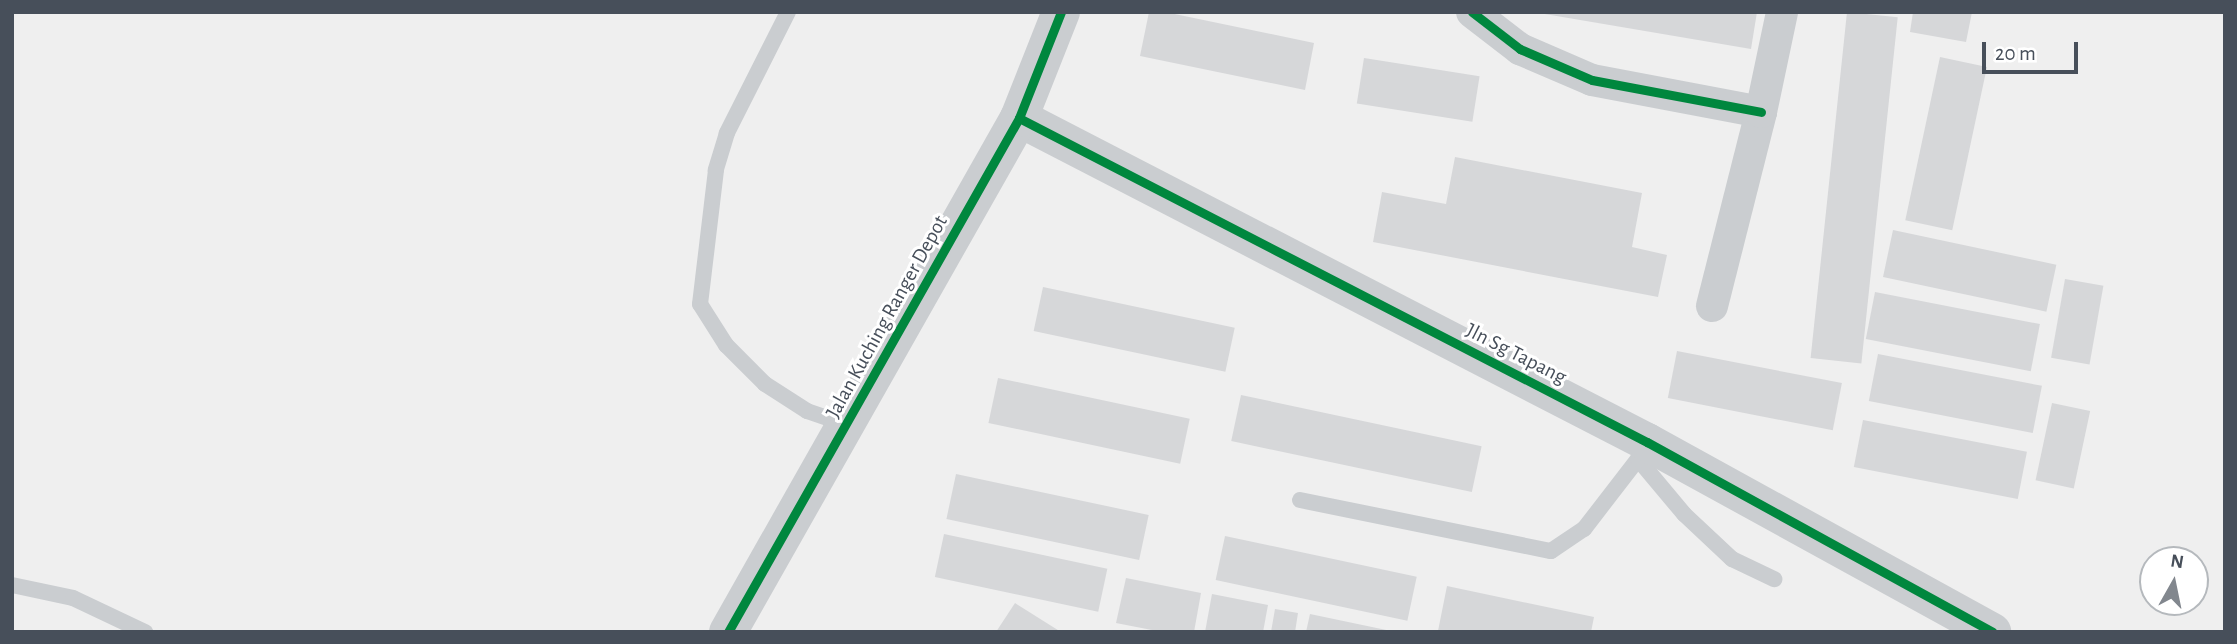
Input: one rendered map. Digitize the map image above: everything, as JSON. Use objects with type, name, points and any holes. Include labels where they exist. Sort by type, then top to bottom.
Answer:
[{"type":"street","name":"Jalan Kuching Ranger Depot","points":[[728,632],[848,425],[1019,118],[1061,12]]},
{"type":"street","points":[[1472,12],[1521,49],[1592,80],[1761,113]]},
{"type":"street","points":[[1712,306],[1761,113],[1782,12]]},
{"type":"street","name":"Jln Sg Tapang","points":[[1019,118],[1992,632]]},
{"type":"lane","points":[[789,12],[727,133],[719,157],[700,304],[726,345],[765,384],[807,411],[848,425]]},
{"type":"lane","points":[[1300,500],[1551,551],[1584,529],[1643,450],[1684,514],[1732,559],[1774,579]]},
{"type":"lane","points":[[12,585],[73,598],[145,632]]},
{"type":"building","points":[[1149,12],[1165,12],[1314,43],[1305,90],[1140,56]]},
{"type":"building","points":[[1533,12],[1757,12],[1751,49]]},
{"type":"building","points":[[1847,12],[1898,17],[1861,363],[1811,358]]},
{"type":"building","points":[[1913,12],[1972,12],[1966,42],[1910,32]]},
{"type":"building","points":[[1940,57],[1987,67],[1952,230],[1905,220]]},
{"type":"building","points":[[1364,58],[1480,76],[1472,122],[1357,103]]},
{"type":"building","points":[[1455,157],[1642,193],[1632,247],[1667,255],[1658,297],[1373,242],[1382,192],[1446,204]]},
{"type":"building","points":[[1893,230],[2056,265],[2046,312],[1883,277]]},
{"type":"building","points":[[2065,279],[2103,286],[2090,365],[2051,358]]},
{"type":"building","points":[[1043,287],[1235,328],[1225,372],[1034,331]]},
{"type":"building","points":[[1875,292],[2040,324],[2031,371],[1866,339]]},
{"type":"building","points":[[1677,351],[1842,383],[1833,430],[1668,398]]},
{"type":"building","points":[[1878,354],[2042,386],[2033,433],[1869,401]]},
{"type":"building","points":[[998,378],[1190,419],[1180,464],[988,423]]},
{"type":"building","points":[[1241,395],[1482,446],[1472,492],[1231,441]]},
{"type":"building","points":[[2052,403],[2090,411],[2074,488],[2036,480]]},
{"type":"building","points":[[1863,420],[2027,452],[2018,499],[1854,467]]},
{"type":"building","points":[[956,474],[1149,515],[1139,560],[946,519]]},
{"type":"building","points":[[944,534],[1107,569],[1098,612],[935,577]]},
{"type":"building","points":[[1225,536],[1417,577],[1407,621],[1216,580]]},
{"type":"building","points":[[1126,578],[1201,593],[1194,632],[1162,632],[1116,623]]},
{"type":"building","points":[[1447,586],[1594,617],[1591,632],[1438,631]]},
{"type":"building","points":[[1212,594],[1268,605],[1263,632],[1205,632]]},
{"type":"building","points":[[1015,603],[1061,632],[996,632]]},
{"type":"building","points":[[1275,609],[1298,613],[1295,632],[1271,632]]},
{"type":"building","points":[[1310,614],[1391,631],[1391,632],[1306,632]]},
{"type":"cycle path","points":[[728,632],[1019,118],[1061,12]]},
{"type":"cycle path","points":[[1472,12],[1520,49],[1592,80],[1761,112]]},
{"type":"cycle path","points":[[1019,118],[1647,442],[1992,632]]}]
